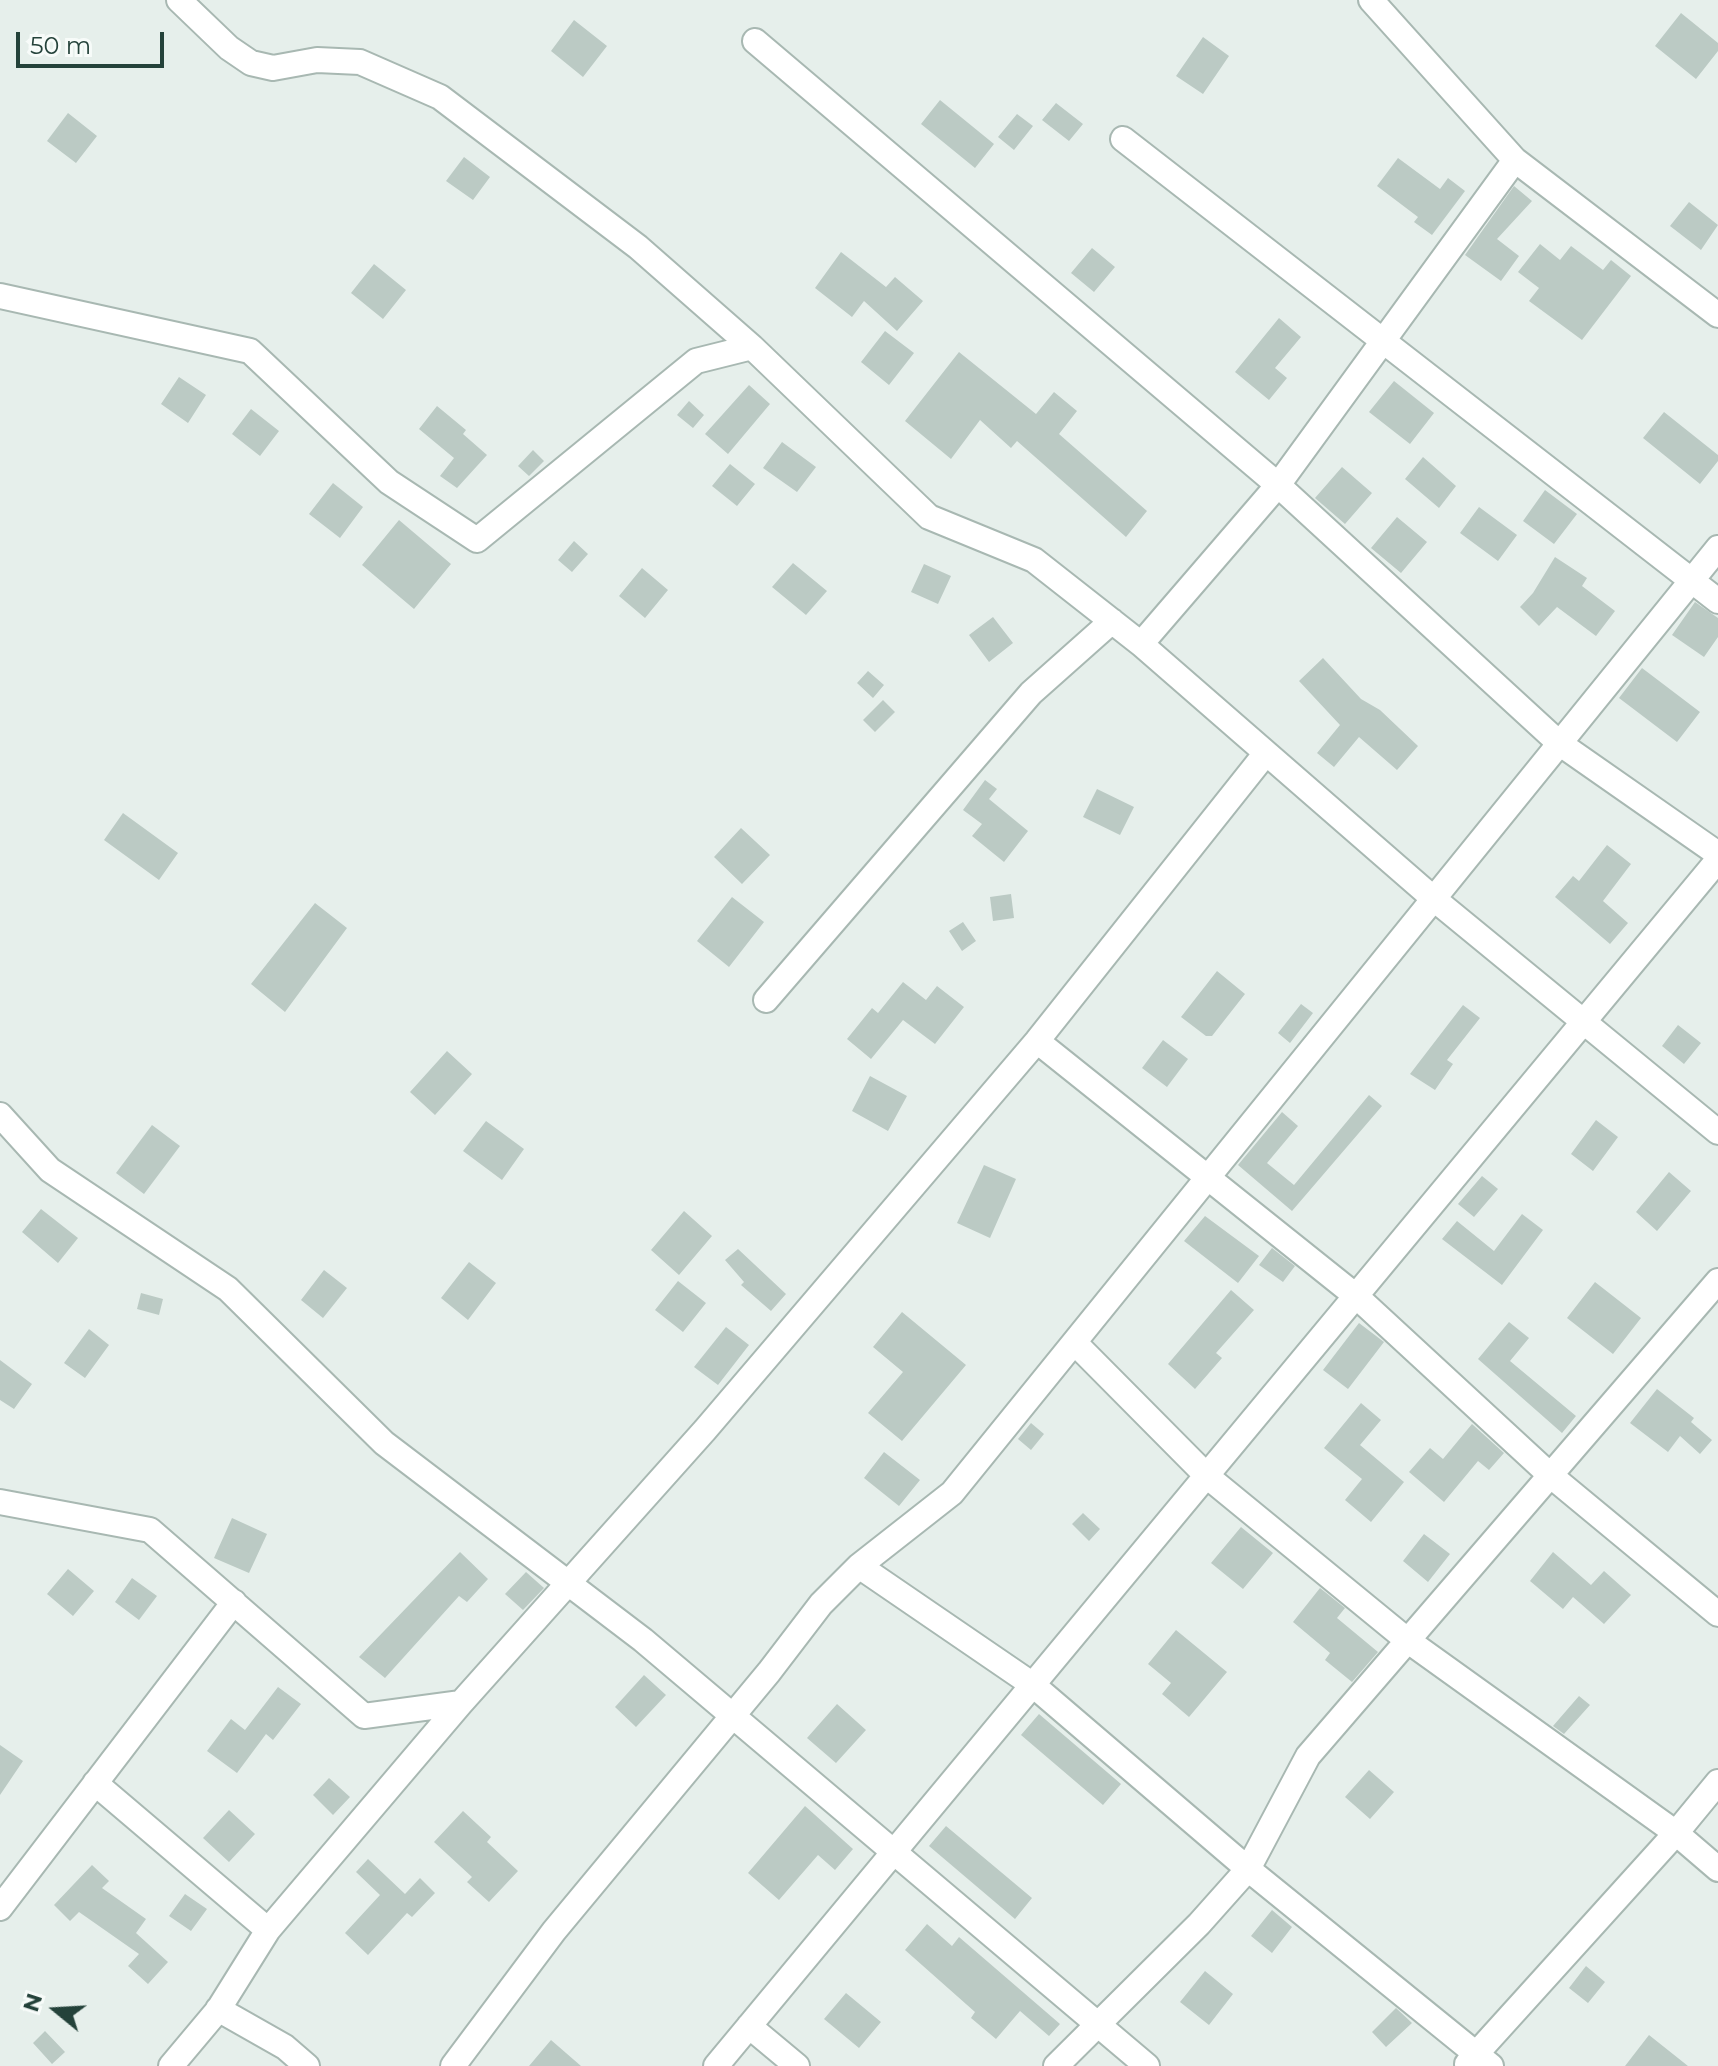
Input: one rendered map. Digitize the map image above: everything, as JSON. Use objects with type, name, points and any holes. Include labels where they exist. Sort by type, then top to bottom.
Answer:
[{"type":"street","points":[[179,0],[229,48],[251,63],[273,68],[317,60],[360,62],[440,97],[638,247],[752,347],[929,517],[1034,560],[1141,644],[1434,899],[1718,1132]]},
{"type":"street","points":[[1371,0],[1515,160],[1718,315]]},
{"type":"street","points":[[716,2066],[1208,1477],[1718,857],[1559,743],[1278,485],[755,41]]},
{"type":"street","points":[[1123,139],[1718,601]]},
{"type":"street","points":[[1141,644],[1278,485],[1515,160]]},
{"type":"street","points":[[0,296],[250,351],[389,482],[477,540],[696,361],[752,347]]},
{"type":"street","points":[[453,2066],[554,1931],[821,1604],[859,1566],[952,1493],[1718,548]]},
{"type":"street","points":[[766,1000],[1031,693],[1112,621]]},
{"type":"street","points":[[171,2066],[218,2009],[268,1930],[461,1703],[705,1430],[1037,1041],[1266,753]]},
{"type":"street","points":[[1037,1041],[1211,1177],[1356,1296],[1550,1475],[1718,1614]]},
{"type":"street","points":[[0,1115],[50,1170],[228,1289],[384,1443],[643,1640],[1147,2066]]},
{"type":"street","points":[[1056,2066],[1248,1869],[1308,1756],[1718,1281]]},
{"type":"street","points":[[1075,1343],[1208,1477],[1407,1640],[1676,1833],[1718,1869]]},
{"type":"street","points":[[0,1502],[150,1530],[364,1716],[461,1703]]},
{"type":"street","points":[[859,1566],[1033,1685],[1478,2062],[1718,1782]]},
{"type":"street","points":[[0,1908],[234,1602]]},
{"type":"street","points":[[95,1783],[268,1930]]},
{"type":"street","points":[[218,2009],[285,2047],[307,2066]]},
{"type":"street","points":[[474,2066],[481,2026]]},
{"type":"street","points":[[749,2026],[797,2066]]},
{"type":"building","points":[[1681,13],[1718,43],[1718,51],[1696,79],[1655,46]]},
{"type":"building","points":[[574,20],[607,46],[583,77],[551,51]]},
{"type":"building","points":[[1203,37],[1229,56],[1203,94],[1176,76]]},
{"type":"building","points":[[940,100],[994,144],[975,168],[921,124]]},
{"type":"building","points":[[1056,103],[1083,124],[1069,141],[1042,120]]},
{"type":"building","points":[[68,113],[97,136],[76,163],[47,141]]},
{"type":"building","points":[[1017,114],[1033,126],[1014,150],[998,137]]},
{"type":"building","points":[[464,157],[490,177],[473,200],[446,181]]},
{"type":"building","points":[[1398,158],[1440,189],[1448,178],[1465,191],[1432,235],[1414,222],[1418,217],[1377,186]]},
{"type":"building","points":[[1514,186],[1532,201],[1497,239],[1519,256],[1501,281],[1465,255]]},
{"type":"building","points":[[1689,202],[1718,225],[1701,250],[1670,226]]},
{"type":"building","points":[[1540,244],[1560,260],[1571,246],[1603,270],[1611,260],[1631,276],[1582,340],[1529,301],[1539,288],[1518,272]]},
{"type":"building","points":[[1092,248],[1115,267],[1094,292],[1071,273]]},
{"type":"building","points":[[841,252],[886,287],[895,277],[923,301],[897,331],[864,301],[852,317],[815,288]]},
{"type":"building","points":[[374,264],[406,290],[383,319],[351,293]]},
{"type":"building","points":[[1279,318],[1301,337],[1275,368],[1287,378],[1269,400],[1235,372]]},
{"type":"building","points":[[885,331],[914,353],[889,385],[861,362]]},
{"type":"building","points":[[959,352],[1036,414],[1054,392],[1077,411],[1059,434],[1147,511],[1126,537],[1017,441],[1011,448],[980,420],[951,459],[905,421]]},
{"type":"building","points":[[179,377],[206,395],[188,423],[161,404]]},
{"type":"building","points":[[1394,381],[1434,413],[1410,444],[1369,412]]},
{"type":"building","points":[[749,385],[770,404],[728,454],[705,434]]},
{"type":"building","points":[[689,401],[704,415],[693,428],[677,415]]},
{"type":"building","points":[[437,406],[466,430],[463,434],[487,455],[457,488],[440,476],[454,458],[419,429]]},
{"type":"building","points":[[251,409],[279,431],[260,456],[232,434]]},
{"type":"building","points":[[1664,412],[1718,455],[1718,461],[1700,484],[1643,438]]},
{"type":"building","points":[[782,442],[816,467],[797,492],[763,468]]},
{"type":"building","points":[[533,450],[544,461],[529,476],[518,466]]},
{"type":"building","points":[[1423,457],[1456,486],[1439,508],[1405,479]]},
{"type":"building","points":[[730,464],[755,484],[737,506],[712,486]]},
{"type":"building","points":[[1342,467],[1372,493],[1345,524],[1315,498]]},
{"type":"building","points":[[333,483],[363,507],[340,538],[309,514]]},
{"type":"building","points":[[1545,490],[1577,514],[1554,544],[1523,521]]},
{"type":"building","points":[[1479,507],[1517,535],[1498,561],[1460,533]]},
{"type":"building","points":[[1397,517],[1427,542],[1401,573],[1371,548]]},
{"type":"building","points":[[399,520],[451,564],[414,609],[362,565]]},
{"type":"building","points":[[574,541],[588,554],[572,572],[558,560]]},
{"type":"building","points":[[1555,557],[1587,578],[1582,586],[1615,611],[1596,636],[1557,607],[1539,626],[1520,607],[1533,593]]},
{"type":"building","points":[[793,563],[827,591],[806,615],[772,587]]},
{"type":"building","points":[[924,564],[951,576],[938,604],[911,592]]},
{"type":"building","points":[[642,568],[668,590],[645,618],[619,596]]},
{"type":"building","points":[[1695,602],[1718,618],[1718,637],[1704,657],[1672,635]]},
{"type":"building","points":[[993,617],[1013,643],[989,662],[969,635]]},
{"type":"building","points":[[1323,658],[1361,699],[1380,710],[1418,746],[1397,770],[1359,737],[1334,767],[1317,753],[1340,725],[1299,681]]},
{"type":"building","points":[[1642,668],[1700,712],[1677,742],[1619,698]]},
{"type":"building","points":[[868,671],[884,685],[873,698],[857,683]]},
{"type":"building","points":[[883,700],[895,712],[875,732],[863,720]]},
{"type":"building","points":[[985,780],[997,789],[989,799],[1028,831],[1004,862],[972,836],[982,824],[963,810]]},
{"type":"building","points":[[1097,789],[1134,807],[1120,835],[1083,817]]},
{"type":"building","points":[[123,813],[178,853],[159,880],[104,840]]},
{"type":"building","points":[[741,828],[770,855],[742,884],[714,857]]},
{"type":"building","points":[[1607,845],[1631,864],[1603,901],[1628,923],[1610,944],[1555,897],[1573,876],[1579,881]]},
{"type":"building","points":[[1011,894],[1014,918],[993,921],[990,897]]},
{"type":"building","points":[[732,897],[764,922],[729,967],[697,941]]},
{"type":"building","points":[[315,903],[347,928],[285,1012],[251,984]]},
{"type":"building","points":[[963,922],[976,941],[962,951],[949,931]]},
{"type":"building","points":[[1217,971],[1245,994],[1212,1036],[1206,1036],[1181,1017]]},
{"type":"building","points":[[903,982],[926,1000],[937,986],[964,1007],[935,1044],[903,1020],[871,1059],[847,1039],[872,1008],[878,1013]]},
{"type":"building","points":[[1301,1004],[1313,1013],[1290,1043],[1278,1033]]},
{"type":"building","points":[[1463,1005],[1480,1018],[1447,1060],[1453,1064],[1435,1090],[1410,1074]]},
{"type":"building","points":[[1678,1025],[1701,1043],[1684,1064],[1662,1046]]},
{"type":"building","points":[[1163,1040],[1188,1059],[1167,1087],[1142,1068]]},
{"type":"building","points":[[447,1051],[472,1074],[435,1115],[410,1092]]},
{"type":"building","points":[[870,1076],[907,1096],[888,1131],[852,1111]]},
{"type":"building","points":[[1369,1095],[1382,1106],[1292,1211],[1238,1165],[1282,1112],[1298,1126],[1267,1163],[1294,1185]]},
{"type":"building","points":[[1596,1120],[1618,1137],[1593,1171],[1571,1154]]},
{"type":"building","points":[[486,1121],[524,1149],[502,1180],[463,1151]]},
{"type":"building","points":[[152,1125],[180,1146],[144,1194],[116,1173]]},
{"type":"building","points":[[984,1165],[1016,1179],[990,1238],[957,1223]]},
{"type":"building","points":[[1669,1172],[1691,1191],[1657,1231],[1636,1212]]},
{"type":"building","points":[[1482,1176],[1498,1189],[1474,1217],[1458,1204]]},
{"type":"building","points":[[41,1209],[78,1238],[58,1263],[22,1232]]},
{"type":"building","points":[[684,1211],[712,1236],[679,1275],[651,1250]]},
{"type":"building","points":[[1522,1214],[1543,1230],[1502,1285],[1442,1239],[1457,1221],[1494,1251]]},
{"type":"building","points":[[1205,1216],[1259,1256],[1238,1283],[1184,1241]]},
{"type":"building","points":[[1272,1248],[1295,1266],[1283,1282],[1259,1265]]},
{"type":"building","points":[[738,1249],[786,1294],[771,1311],[741,1285],[744,1282],[725,1260]]},
{"type":"building","points":[[469,1262],[496,1283],[468,1320],[441,1298]]},
{"type":"building","points":[[324,1270],[347,1288],[323,1318],[301,1300]]},
{"type":"building","points":[[678,1281],[706,1303],[683,1332],[655,1310]]},
{"type":"building","points":[[1595,1282],[1641,1318],[1613,1354],[1567,1318]]},
{"type":"building","points":[[1231,1290],[1254,1310],[1216,1353],[1222,1358],[1195,1389],[1168,1364]]},
{"type":"building","points":[[141,1293],[163,1299],[159,1315],[137,1309]]},
{"type":"building","points":[[902,1312],[966,1365],[902,1441],[868,1413],[903,1372],[873,1347]]},
{"type":"building","points":[[1509,1322],[1529,1338],[1510,1361],[1576,1416],[1562,1433],[1478,1359]]},
{"type":"building","points":[[1359,1323],[1384,1342],[1348,1389],[1323,1370]]},
{"type":"building","points":[[726,1327],[749,1345],[718,1385],[694,1367]]},
{"type":"building","points":[[89,1329],[109,1345],[85,1378],[64,1363]]},
{"type":"building","points":[[0,1360],[32,1384],[14,1409],[0,1400]]},
{"type":"building","points":[[1657,1389],[1694,1418],[1691,1422],[1712,1440],[1700,1454],[1680,1436],[1668,1452],[1630,1423]]},
{"type":"building","points":[[1361,1403],[1381,1420],[1360,1445],[1404,1482],[1371,1522],[1345,1500],[1362,1479],[1324,1448]]},
{"type":"building","points":[[1031,1423],[1044,1434],[1031,1450],[1018,1439]]},
{"type":"building","points":[[1472,1424],[1504,1453],[1489,1470],[1478,1461],[1444,1502],[1409,1472],[1430,1448],[1443,1459]]},
{"type":"building","points":[[884,1452],[920,1480],[899,1506],[864,1478]]},
{"type":"building","points":[[1083,1513],[1100,1529],[1089,1541],[1072,1524]]},
{"type":"building","points":[[232,1518],[267,1534],[249,1573],[214,1558]]},
{"type":"building","points":[[1241,1527],[1273,1553],[1243,1589],[1211,1563]]},
{"type":"building","points":[[1424,1534],[1450,1554],[1428,1582],[1403,1561]]},
{"type":"building","points":[[460,1552],[488,1579],[467,1602],[459,1596],[385,1678],[359,1657]]},
{"type":"building","points":[[1553,1552],[1591,1585],[1604,1571],[1631,1595],[1604,1624],[1573,1597],[1563,1609],[1530,1581]]},
{"type":"building","points":[[68,1569],[94,1591],[73,1616],[47,1594]]},
{"type":"building","points":[[526,1572],[544,1588],[523,1610],[505,1594]]},
{"type":"building","points":[[132,1578],[157,1596],[139,1620],[115,1602]]},
{"type":"building","points":[[1320,1588],[1345,1608],[1337,1618],[1378,1652],[1352,1682],[1325,1660],[1330,1653],[1293,1622]]},
{"type":"building","points":[[1176,1630],[1227,1672],[1189,1717],[1162,1694],[1171,1683],[1148,1664]]},
{"type":"building","points":[[644,1675],[666,1695],[636,1727],[615,1707]]},
{"type":"building","points":[[278,1687],[301,1704],[273,1740],[266,1734],[237,1773],[207,1751],[231,1719],[245,1730]]},
{"type":"building","points":[[1579,1696],[1590,1705],[1564,1734],[1553,1726]]},
{"type":"building","points":[[837,1704],[866,1730],[836,1763],[807,1738]]},
{"type":"building","points":[[1039,1714],[1121,1784],[1103,1805],[1021,1735]]},
{"type":"building","points":[[0,1745],[23,1761],[0,1795]]},
{"type":"building","points":[[1369,1770],[1394,1792],[1370,1819],[1345,1797]]},
{"type":"building","points":[[329,1778],[350,1797],[333,1815],[313,1795]]},
{"type":"building","points":[[805,1806],[853,1849],[835,1870],[818,1855],[779,1900],[748,1873]]},
{"type":"building","points":[[229,1810],[255,1834],[229,1862],[203,1838]]},
{"type":"building","points":[[463,1811],[491,1837],[487,1842],[518,1871],[489,1902],[467,1882],[472,1877],[434,1842]]},
{"type":"building","points":[[946,1826],[1032,1898],[1015,1919],[929,1846]]},
{"type":"building","points":[[368,1859],[405,1894],[420,1878],[435,1893],[412,1917],[407,1913],[368,1955],[345,1933],[380,1895],[356,1872]]},
{"type":"building","points":[[92,1865],[109,1881],[102,1888],[146,1919],[136,1933],[168,1962],[148,1984],[128,1966],[139,1954],[79,1912],[70,1921],[54,1905]]},
{"type":"building","points":[[185,1894],[207,1909],[191,1931],[169,1916]]},
{"type":"building","points":[[1272,1910],[1292,1927],[1272,1953],[1251,1936]]},
{"type":"building","points":[[927,1924],[952,1946],[959,1937],[1060,2024],[1049,2036],[1020,2011],[996,2039],[971,2018],[975,2012],[905,1950]]},
{"type":"building","points":[[1586,1966],[1605,1982],[1588,2003],[1569,1988]]},
{"type":"building","points":[[1205,1971],[1233,1994],[1209,2025],[1180,2002]]},
{"type":"building","points":[[846,1993],[881,2022],[859,2048],[824,2019]]},
{"type":"building","points":[[1396,2008],[1412,2023],[1386,2047],[1372,2032]]},
{"type":"building","points":[[45,2031],[65,2052],[52,2064],[33,2043]]},
{"type":"building","points":[[1649,2035],[1688,2066],[1625,2066]]},
{"type":"building","points":[[551,2040],[581,2066],[529,2066]]}]
